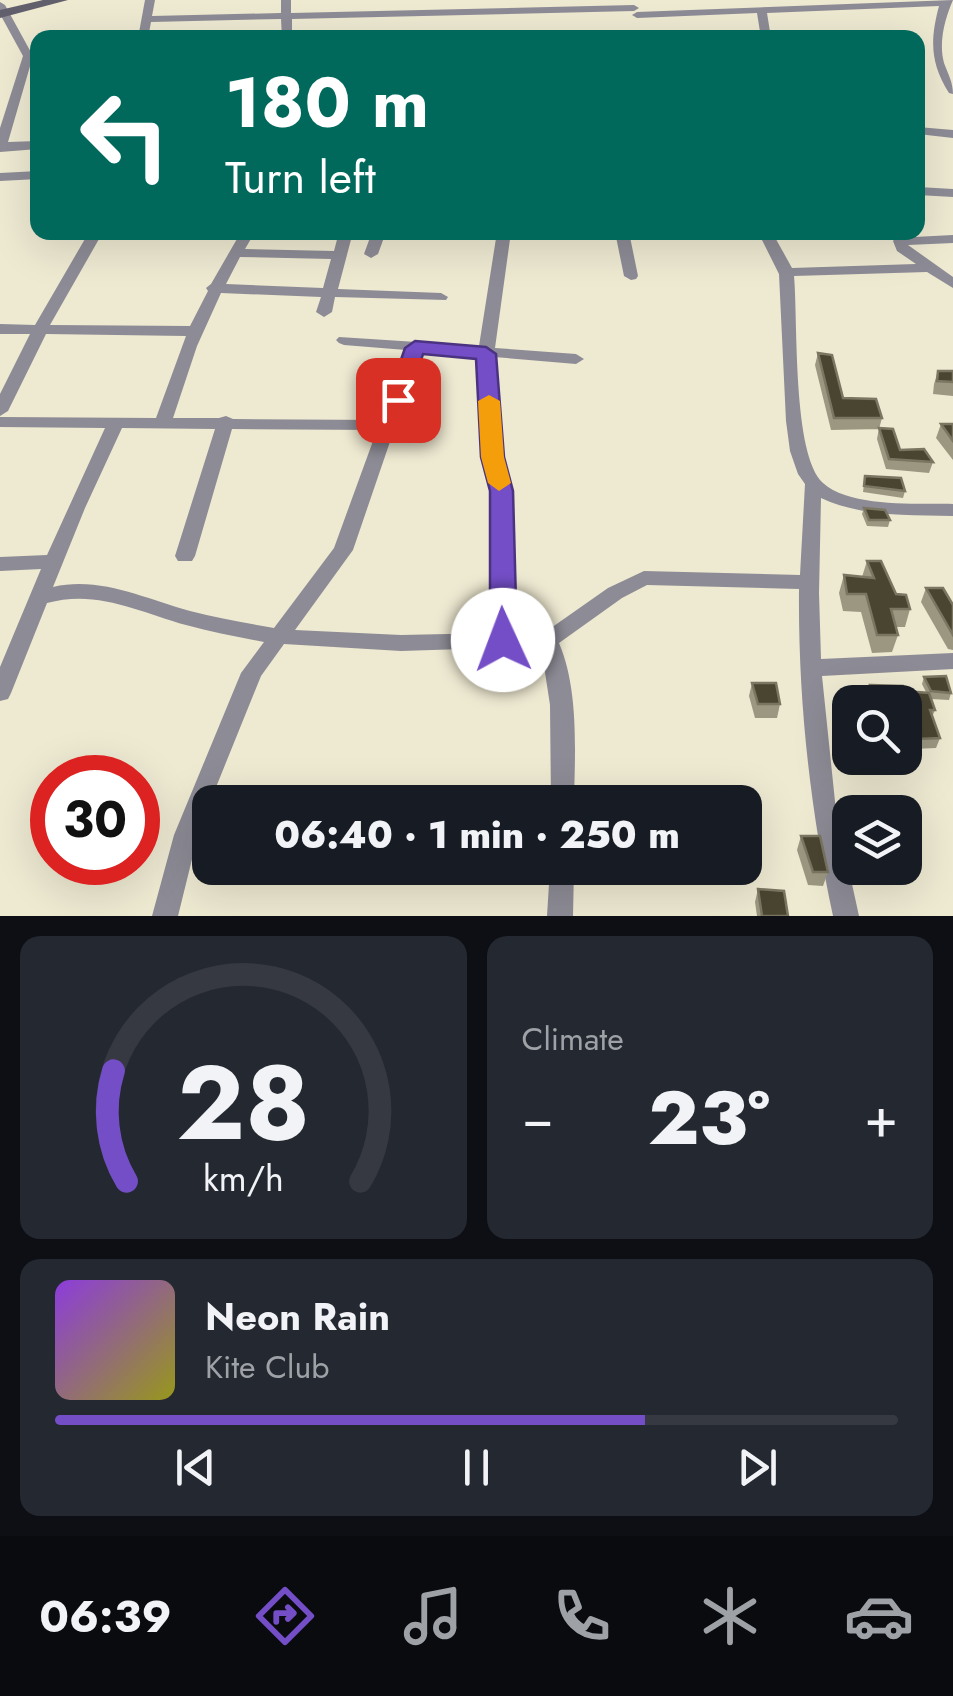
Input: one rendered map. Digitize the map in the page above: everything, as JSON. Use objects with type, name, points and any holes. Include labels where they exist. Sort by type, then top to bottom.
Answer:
[{"type":"street","points":[[30,59],[2,10],[61,0]]},
{"type":"street","points":[[145,30],[150,0]]},
{"type":"street","points":[[286,0],[287,30]]},
{"type":"street","points":[[704,0],[712,14]]},
{"type":"street","points":[[148,19],[286,17],[408,6],[633,8],[712,14],[949,3],[934,44],[937,61],[953,91]]},
{"type":"street","points":[[762,13],[765,30]]},
{"type":"street","points":[[925,45],[934,44]]},
{"type":"street","points":[[937,61],[953,61]]},
{"type":"street","points":[[30,67],[4,126],[0,147],[30,145]]},
{"type":"street","points":[[925,132],[953,134]]},
{"type":"street","points":[[0,177],[30,175]]},
{"type":"street","points":[[925,191],[953,193]]},
{"type":"street","points":[[953,239],[900,241],[902,248],[953,284]]},
{"type":"street","points":[[0,411],[91,240]]},
{"type":"street","points":[[164,420],[195,331],[214,288],[243,240]]},
{"type":"street","points":[[324,312],[344,240]]},
{"type":"street","points":[[371,254],[376,240]]},
{"type":"street","points":[[503,240],[486,354],[492,457],[502,491],[503,640]]},
{"type":"street","points":[[624,240],[631,276]]},
{"type":"street","points":[[769,240],[786,272],[796,438],[802,466],[814,485],[856,501],[953,510]]},
{"type":"street","points":[[236,253],[339,255]]},
{"type":"street","points":[[786,272],[929,268]]},
{"type":"street","points":[[214,288],[441,297]]},
{"type":"street","points":[[0,329],[195,331]]},
{"type":"street","points":[[344,340],[576,359]]},
{"type":"street","points":[[164,916],[186,834],[252,673],[343,550],[415,348]]},
{"type":"street","points":[[0,422],[164,420],[389,426]]},
{"type":"street","points":[[0,693],[117,421]]},
{"type":"street","points":[[185,556],[226,421]]},
{"type":"street","points":[[814,485],[806,582],[812,668],[831,856],[846,916]]},
{"type":"street","points":[[0,564],[54,561]]},
{"type":"street","points":[[542,644],[615,592],[644,578],[806,582]]},
{"type":"street","points":[[40,598],[59,590],[100,593],[146,601],[186,617],[276,637],[390,646],[531,638],[552,648],[560,695],[563,785]]},
{"type":"street","points":[[812,668],[953,661]]},
{"type":"street","points":[[560,916],[561,885]]},
{"type":"building","points":[[818,353],[832,355],[843,398],[876,399],[882,418],[834,418]]},
{"type":"building","points":[[938,371],[953,371],[953,382],[937,381]]},
{"type":"building","points":[[941,424],[953,424],[953,441]]},
{"type":"building","points":[[879,428],[893,429],[900,450],[924,449],[933,462],[889,459]]},
{"type":"building","points":[[865,476],[901,478],[905,491],[864,486]]},
{"type":"building","points":[[864,508],[885,510],[890,520],[869,520]]},
{"type":"building","points":[[867,561],[881,561],[896,594],[906,595],[910,609],[891,609],[898,635],[877,635],[866,594],[847,594],[844,575],[874,578]]},
{"type":"building","points":[[926,588],[943,588],[953,605],[953,635]]},
{"type":"building","points":[[946,676],[951,693],[931,691],[924,677]]},
{"type":"building","points":[[752,683],[776,683],[780,704],[758,704]]},
{"type":"building","points":[[922,692],[929,693],[935,710],[930,710],[940,738],[922,739]]},
{"type":"building","points":[[801,836],[820,836],[828,872],[813,872]]},
{"type":"building","points":[[758,889],[784,891],[788,916],[762,916]]},
{"type":"slow traffic","points":[[489,401],[492,457],[499,483]]},
{"type":"route","points":[[398,400],[415,348],[486,354],[492,457],[502,491],[503,640]]}]
